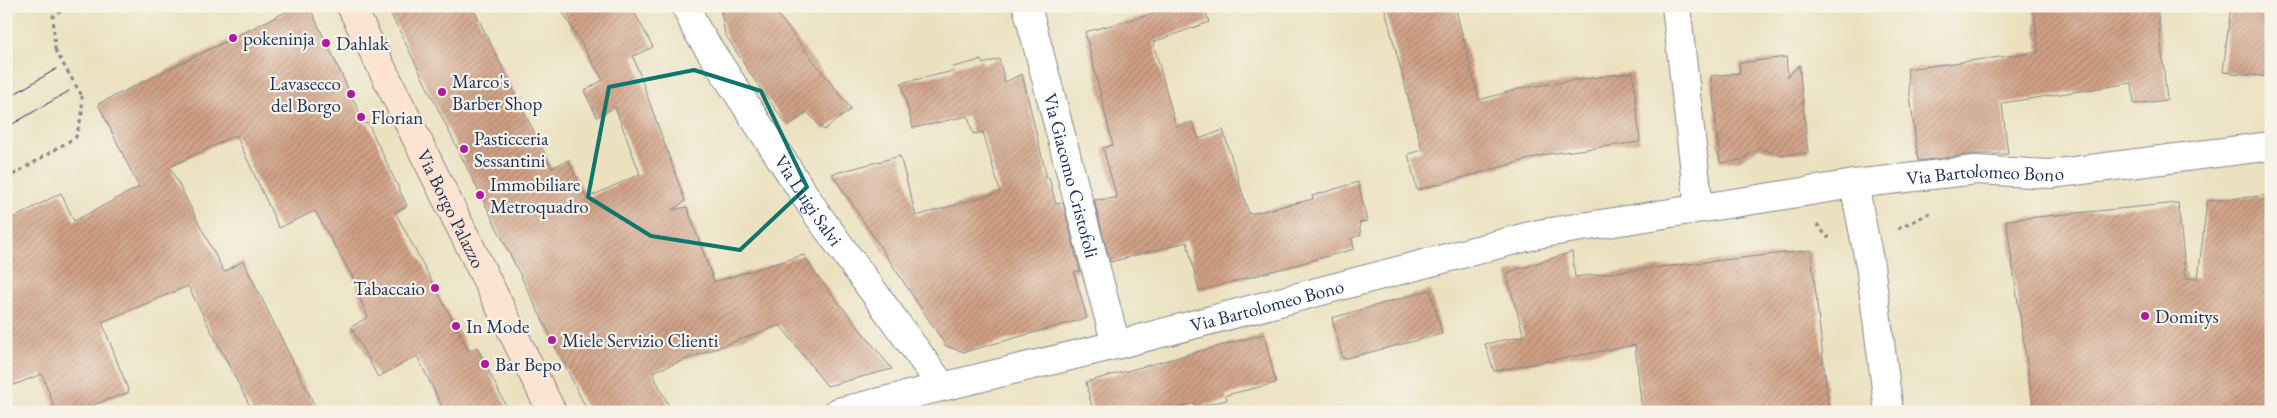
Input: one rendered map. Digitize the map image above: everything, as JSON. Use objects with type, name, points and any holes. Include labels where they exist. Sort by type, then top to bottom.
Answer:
[{"type":"main road","name":"Via Borgo Palazzo","points":[[351,6],[552,412]]},
{"type":"street","name":"Via Luigi Salvi","points":[[686,6],[696,29],[817,214],[942,386]]},
{"type":"street","name":"Via Giacomo Cristofoli","points":[[1028,6],[1116,345]]},
{"type":"street","points":[[1676,6],[1699,208]]},
{"type":"street","name":"Via Bartolomeo Bono","points":[[838,412],[1116,345],[1538,234],[1854,184],[1976,170],[2052,174],[2271,146]]},
{"type":"street","points":[[1854,184],[1865,231],[1889,412]]},
{"type":"path","points":[[6,179],[76,137],[82,114],[82,96],[55,50],[53,16],[70,6]]},
{"type":"path","points":[[1812,218],[1827,237],[1901,228],[1929,212],[1939,211]]},
{"type":"highlighted area","points":[[694,70],[761,91],[807,187],[740,250],[651,236],[588,197],[609,87]]},
{"type":"building","points":[[298,6],[309,6],[365,124],[368,123],[407,206],[395,212],[469,351],[477,347],[509,412],[445,412],[417,356],[378,377],[351,327],[368,317],[356,290],[359,288],[315,211],[279,228],[236,135],[170,167],[224,272],[243,261],[318,412],[253,412],[188,286],[102,322],[129,392],[73,412],[56,412],[42,374],[6,388],[6,222],[61,193],[74,221],[139,187],[98,104]]},
{"type":"building","points":[[387,6],[472,6],[552,168],[568,160],[587,198],[640,174],[615,107],[597,117],[584,91],[603,80],[559,6],[631,6],[653,47],[633,56],[685,201],[672,210],[687,207],[714,282],[804,255],[815,273],[892,369],[827,386],[780,325],[652,372],[672,412],[588,412]]},
{"type":"building","points":[[720,6],[771,6],[851,109],[824,130],[807,112],[788,126],[759,87],[725,34]]},
{"type":"building","points":[[1182,6],[1204,6],[1209,22],[1153,42],[1176,127],[1192,122],[1199,139],[1223,130],[1249,214],[1313,199],[1312,196],[1358,182],[1367,221],[1359,223],[1361,235],[1352,238],[1354,249],[1199,291],[1187,242],[1110,262],[1094,200],[1117,198],[1103,148],[1113,145],[1085,32]]},
{"type":"building","points":[[1384,6],[1455,6],[1479,100],[1522,88],[1633,72],[1640,142],[1548,154],[1417,190],[1408,154],[1422,150]]},
{"type":"building","points":[[2033,6],[2157,6],[2167,100],[2134,104],[2132,83],[2002,103],[2008,154],[1974,154],[1918,161],[1907,69],[2039,52]]},
{"type":"building","points":[[2231,6],[2271,6],[2271,77],[2223,72]]},
{"type":"building","points":[[1786,57],[1788,77],[1799,65],[1808,153],[1780,155],[1759,148],[1742,160],[1720,163],[1711,76],[1740,73],[1739,63]]},
{"type":"building","points":[[999,59],[1005,82],[1022,74],[1047,178],[1049,177],[1056,204],[1063,203],[1080,271],[1074,272],[1087,318],[964,352],[946,346],[832,174],[900,156],[916,216],[1000,192],[983,132],[973,134],[968,116],[913,128],[901,83],[954,71],[953,67],[981,60],[983,64]]},
{"type":"building","name":"Domitys","points":[[2271,195],[2271,412],[2034,412],[2006,220],[2178,203],[2186,278],[2198,278],[2207,201]]},
{"type":"building","points":[[1811,250],[1829,412],[1642,412],[1635,345],[1494,371],[1485,344],[1524,336],[1506,273],[1572,252],[1575,277]]},
{"type":"building","points":[[1430,290],[1442,334],[1343,359],[1332,318]]},
{"type":"building","points":[[1264,334],[1276,383],[1226,395],[1227,400],[1196,407],[1195,403],[1161,412],[1093,412],[1086,382]]},
{"type":"tram line","points":[[6,99],[56,69]]},
{"type":"tram line","points":[[6,128],[69,91]]},
{"type":"place","name":"pokeninja","points":[[233,38]]},
{"type":"place","name":"Dahlak","points":[[326,43]]},
{"type":"place","name":"Marco's Barber Shop","points":[[442,92]]},
{"type":"place","name":"Lavasecco del Borgo","points":[[351,94]]},
{"type":"place","name":"Florian","points":[[361,117]]},
{"type":"place","name":"Pasticceria Sessantini","points":[[464,149]]},
{"type":"place","name":"Immobiliare Metroquadro","points":[[480,195]]},
{"type":"place","name":"Tabaccaio","points":[[435,288]]},
{"type":"place","name":"Domitys","points":[[2145,316]]},
{"type":"place","name":"In Mode","points":[[456,326]]},
{"type":"place","name":"Miele Servizio Clienti","points":[[552,340]]},
{"type":"place","name":"Bar Bepo","points":[[485,364]]}]
